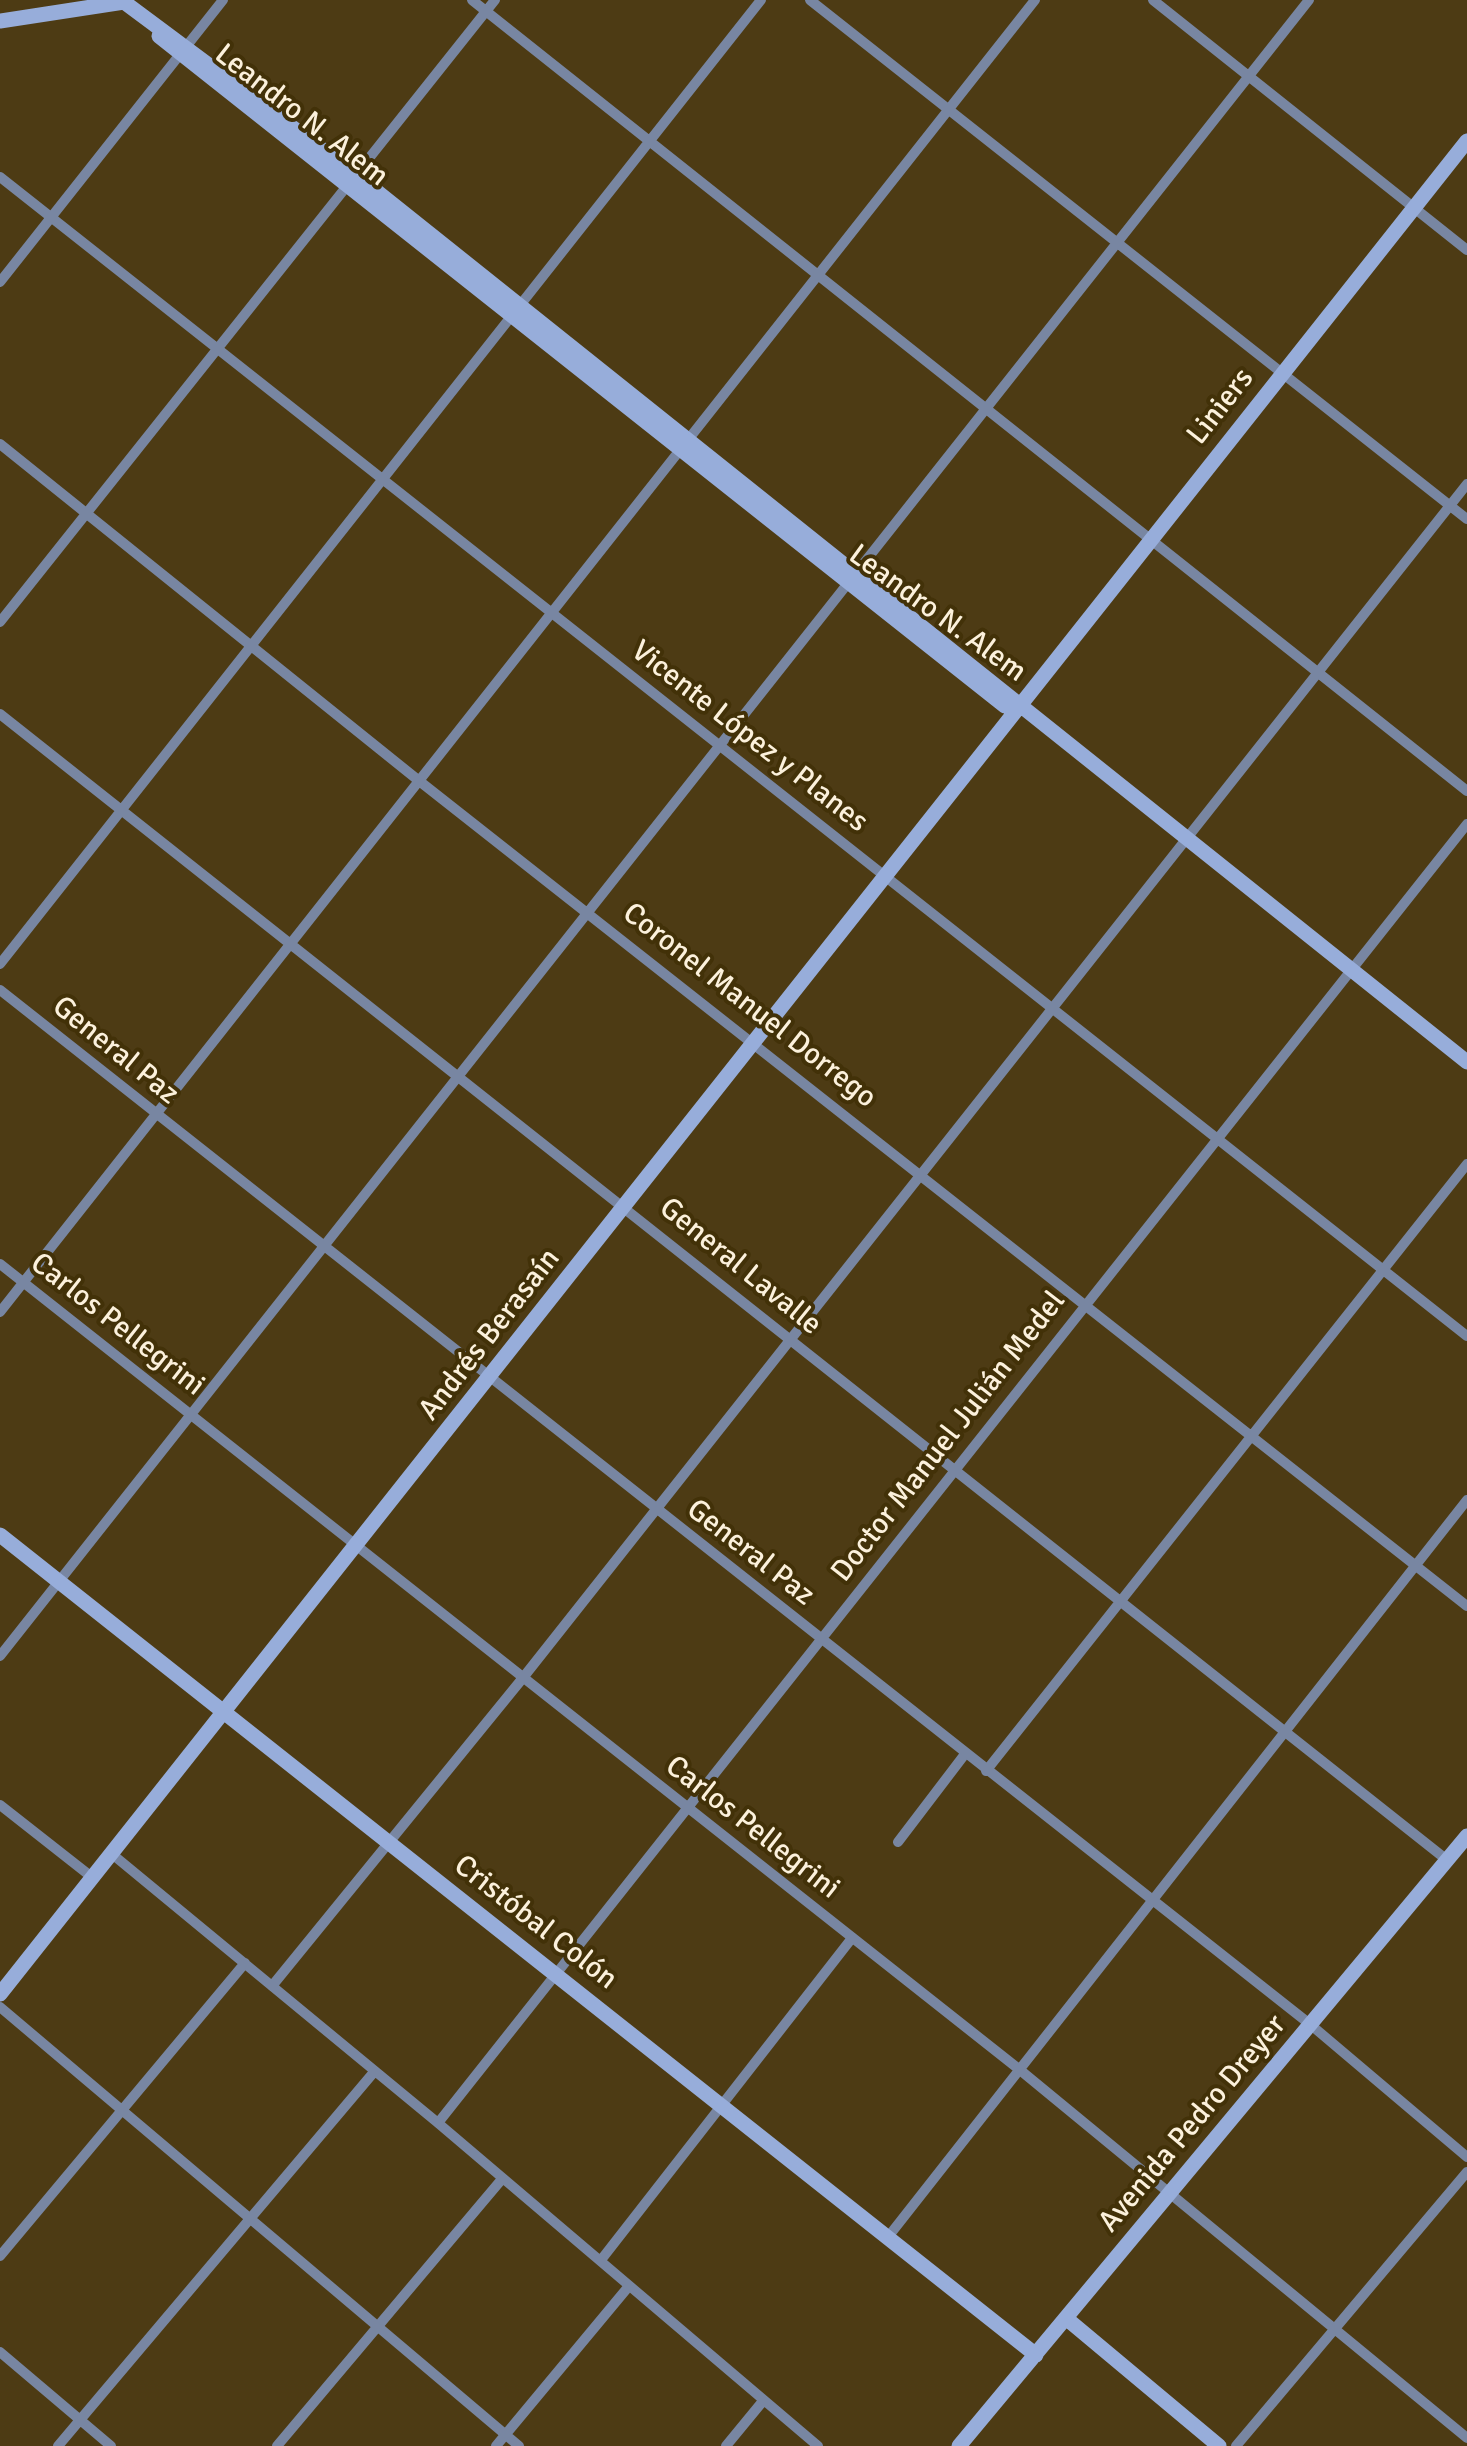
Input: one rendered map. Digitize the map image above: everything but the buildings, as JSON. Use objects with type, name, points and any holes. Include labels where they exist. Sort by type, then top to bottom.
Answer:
[{"type":"street","points":[[0,282],[223,0]]},
{"type":"street","points":[[472,0],[1467,790]]},
{"type":"street","points":[[0,622],[495,0]]},
{"type":"street","points":[[0,964],[761,0]]},
{"type":"street","points":[[810,0],[1467,519]]},
{"type":"street","points":[[0,1312],[1036,0]]},
{"type":"street","points":[[1153,0],[1467,250]]},
{"type":"street","points":[[0,1656],[1309,0]]},
{"type":"street","points":[[0,22],[124,1]]},
{"type":"street","name":"Leandro N. Alem","points":[[124,1],[853,579],[1004,706],[1018,708],[1186,837],[1467,1062]]},
{"type":"street","name":"Liniers","points":[[1018,708],[1467,141]]},
{"type":"street","name":"Vicente López y Planes","points":[[0,177],[1467,1336]]},
{"type":"street","name":"Coronel Manuel Dorrego","points":[[0,444],[418,780],[588,910],[1467,1606]]},
{"type":"street","points":[[272,1986],[522,1679],[1467,484]]},
{"type":"street","name":"Andrés Berasaín","points":[[0,1994],[491,1379],[1018,708]]},
{"type":"street","name":"General Lavalle","points":[[0,714],[1447,1860]]},
{"type":"street","name":"Doctor Manuel Julián Medel","points":[[438,2123],[1467,824]]},
{"type":"street","name":"General Paz","points":[[0,990],[1310,2025],[1467,2157]]},
{"type":"street","points":[[986,1771],[1467,1164]]},
{"type":"street","name":"Carlos Pellegrini","points":[[0,1264],[1020,2070],[1337,2327],[1467,2438]]},
{"type":"street","points":[[888,2237],[1155,1902],[1467,1500]]},
{"type":"street","name":"Cristóbal Colón","points":[[0,1535],[227,1710],[1036,2354]]},
{"type":"street","points":[[898,1842],[965,1754]]},
{"type":"street","points":[[0,1805],[93,1878]]},
{"type":"street","name":"Avenida Pedro Dreyer","points":[[959,2446],[1467,1836]]},
{"type":"street","points":[[112,1854],[438,2123],[818,2446]]},
{"type":"street","points":[[601,2260],[852,1938]]},
{"type":"street","points":[[0,2256],[244,1963]]},
{"type":"street","points":[[0,2007],[519,2446]]},
{"type":"street","points":[[58,2446],[374,2072]]},
{"type":"street","points":[[1236,2446],[1467,2172]]},
{"type":"street","points":[[277,2446],[502,2179]]},
{"type":"street","points":[[496,2446],[629,2286]]},
{"type":"street","points":[[1066,2319],[1218,2446]]},
{"type":"street","points":[[0,2352],[110,2446]]},
{"type":"street","points":[[726,2446],[764,2401]]}]
